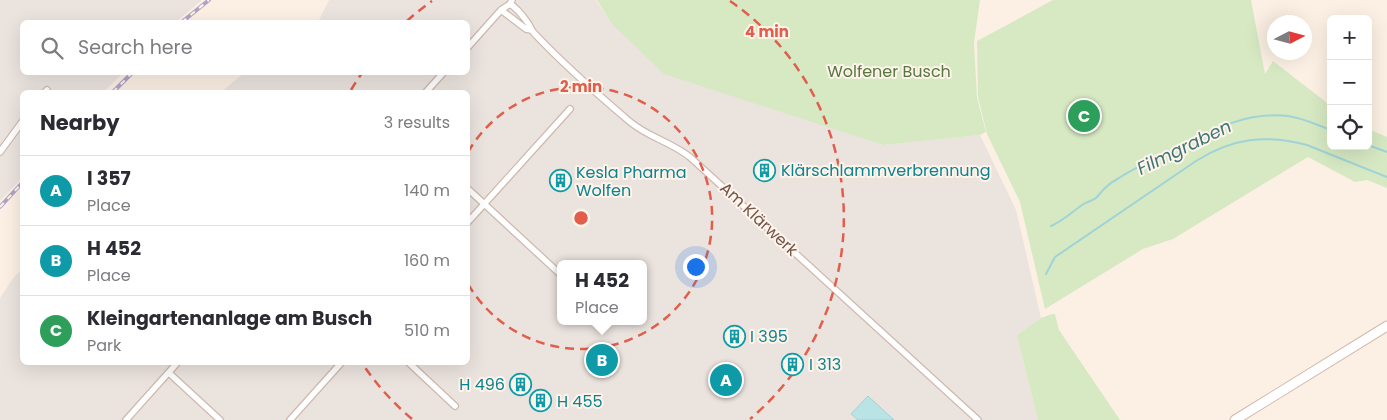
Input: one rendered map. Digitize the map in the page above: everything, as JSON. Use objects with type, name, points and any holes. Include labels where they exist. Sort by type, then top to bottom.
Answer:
[{"type":"main road","points":[[1235,420],[1387,326]]},
{"type":"street","points":[[470,45],[501,10],[511,2]]},
{"type":"street","name":"Am Klärwerk","points":[[511,2],[529,24],[531,30],[552,52],[632,124],[677,148],[697,163],[978,420]]},
{"type":"street","name":"Am Klärwerk","points":[[501,10],[526,29],[531,30]]},
{"type":"street","points":[[428,90],[441,75]]},
{"type":"street","points":[[470,220],[570,108]]},
{"type":"street","points":[[0,152],[20,125]]},
{"type":"street","points":[[470,191],[557,271]]},
{"type":"street","points":[[126,420],[176,365]]},
{"type":"street","points":[[290,420],[339,365]]},
{"type":"street","points":[[411,365],[455,406]]},
{"type":"street","points":[[169,373],[220,420]]},
{"type":"shaded area","points":[[0,0],[202,0],[178,20],[20,20],[20,75],[121,75],[106,90],[20,90],[20,180],[0,201]]},
{"type":"shaded area","points":[[329,0],[596,0],[611,23],[882,145],[980,135],[1016,210],[1041,318],[1017,335],[1038,420],[0,420],[0,298],[20,271],[20,365],[470,365],[470,90],[223,90],[242,75],[470,75],[470,20],[319,20]]},
{"type":"green space","name":"Wolfener Busch","points":[[597,0],[980,0],[974,43],[977,98],[986,132],[980,135],[883,145],[664,74],[611,23]]},
{"type":"green space","points":[[1053,0],[1251,0],[1265,74],[1273,61],[1327,103],[1327,150],[1372,150],[1372,131],[1387,137],[1387,188],[1367,180],[1355,182],[1308,157],[1173,239],[1143,249],[1045,309],[1020,202],[987,134],[978,97],[977,41]]},
{"type":"green space","points":[[1055,314],[1059,330],[1120,420],[1038,420],[1017,335],[1041,318]]},
{"type":"water","points":[[868,396],[894,420],[858,420],[851,414]]},
{"type":"waterway","name":"Filmgraben","points":[[1051,226],[1096,198],[1107,186],[1125,174],[1228,124],[1272,115],[1305,120],[1327,128]]},
{"type":"waterway","points":[[1046,274],[1055,257],[1196,161],[1209,153],[1236,143],[1263,139],[1307,145],[1387,177]]},
{"type":"waterway","name":"Filmgraben","points":[[1372,146],[1387,152]]},
{"type":"railway","points":[[184,20],[209,0]]},
{"type":"railway","points":[[115,90],[130,75]]},
{"type":"railway","points":[[0,207],[20,185]]},
{"type":"place","name":"Kleingartenanlage am Busch","points":[[1084,116]]},
{"type":"place","name":"Klärschlammverbrennung","points":[[765,170]]},
{"type":"place","name":"Kesla Pharma Wolfen","points":[[560,181]]},
{"type":"place","name":"I 395","points":[[734,336]]},
{"type":"place","name":"H 452","points":[[602,360]]},
{"type":"place","name":"I 313","points":[[793,364]]},
{"type":"place","name":"I 357","points":[[726,380]]},
{"type":"place","name":"H 496","points":[[521,384]]},
{"type":"place","name":"H 455","points":[[541,401]]}]
